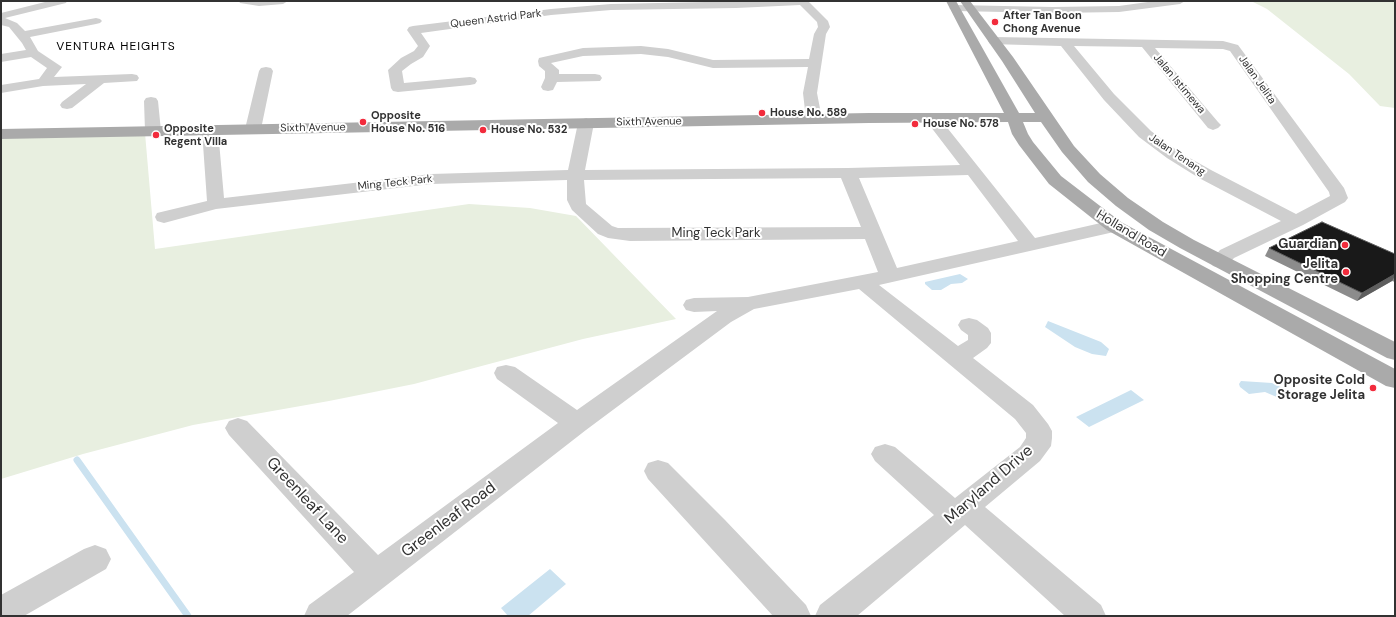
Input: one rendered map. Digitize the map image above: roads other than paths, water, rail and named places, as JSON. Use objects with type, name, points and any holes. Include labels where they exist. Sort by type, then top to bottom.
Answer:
[{"type":"main road","name":"Holland Road","points":[[960,5],[994,41],[1068,149],[1094,178],[1122,202],[1156,226],[1220,262],[1395,352]]},
{"type":"main road","name":"Holland Road","points":[[960,5],[1014,117],[1020,134],[1055,180],[1114,226],[1395,380]]},
{"type":"main road","points":[[962,117],[1000,124],[1020,134]]},
{"type":"main road","name":"Sixth Avenue","points":[[1,134],[814,119],[1045,117]]},
{"type":"main road","points":[[1220,262],[1221,270],[1225,277],[1259,306]]},
{"type":"street","points":[[1,16],[62,1]]},
{"type":"street","points":[[244,1],[259,3],[283,1]]},
{"type":"street","name":"Queen Astrid Park","points":[[470,81],[398,88],[395,70],[406,60],[419,54],[424,46],[413,30],[551,12],[611,7],[656,4],[736,6],[803,2],[822,21],[824,27],[820,34],[810,93],[814,119]]},
{"type":"street","points":[[960,5],[1052,10],[1120,8],[1180,2]]},
{"type":"street","points":[[1,21],[12,25],[28,42],[33,53],[55,67],[43,82]]},
{"type":"street","points":[[22,35],[96,21]]},
{"type":"street","name":"Jalan Jelita","points":[[994,41],[1223,45],[1234,48],[1338,192],[1339,198],[1296,221],[1229,253],[1220,262]]},
{"type":"street","name":"Jalan Tenang","points":[[1065,43],[1109,97],[1145,134],[1173,155],[1205,174],[1296,221]]},
{"type":"street","name":"Jalan Istimewa","points":[[1145,43],[1213,125]]},
{"type":"street","points":[[595,78],[550,82],[552,70],[546,66],[544,62],[558,57],[583,52],[641,50],[668,53],[713,64],[785,62],[815,63]]},
{"type":"street","points":[[1,58],[33,53]]},
{"type":"street","points":[[253,129],[266,71]]},
{"type":"street","points":[[1,89],[43,82],[132,78]]},
{"type":"street","points":[[67,105],[100,80]]},
{"type":"street","points":[[152,101],[154,131]]},
{"type":"street","points":[[932,118],[1032,245]]},
{"type":"street","name":"Ming Teck Park","points":[[586,123],[575,175],[576,200],[578,206],[599,226],[615,234],[872,233]]},
{"type":"street","points":[[210,130],[216,204]]},
{"type":"street","name":"Ming Teck Park","points":[[164,217],[216,204],[430,179],[575,175],[848,173],[972,170]]},
{"type":"street","points":[[848,173],[890,276]]},
{"type":"street","points":[[694,305],[748,304],[864,282],[1114,226]]},
{"type":"street","name":"Maryland Drive","points":[[844,612],[960,511],[1030,454],[1037,446],[1039,438],[1039,431],[1024,412],[864,282]]},
{"type":"street","name":"Greenleaf Road","points":[[321,616],[577,423],[723,317],[748,304]]},
{"type":"street","points":[[958,358],[979,344],[980,333],[969,325]]},
{"type":"street","points":[[506,373],[577,423]]},
{"type":"street","name":"Greenleaf Lane","points":[[238,428],[377,575]]},
{"type":"street","points":[[885,454],[960,511],[1089,616]]},
{"type":"street","points":[[658,470],[714,528],[794,616]]},
{"type":"street","points":[[1,612],[95,559]]},
{"type":"water","points":[[960,274],[968,279],[962,283],[951,284],[941,290],[932,290],[925,284],[925,282]]},
{"type":"water","points":[[1048,321],[1101,342],[1109,349],[1106,356],[1092,354],[1075,347],[1045,327]]},
{"type":"water","points":[[1241,381],[1272,383],[1287,390],[1291,395],[1287,398],[1279,398],[1265,392],[1249,394],[1240,387],[1239,384]]},
{"type":"water","points":[[1131,390],[1144,400],[1089,427],[1076,417]]},
{"type":"water","points":[[550,569],[566,584],[528,616],[508,616],[501,608]]},
{"type":"waterway","points":[[77,460],[188,616]]},
{"type":"place","name":"After Tan Boon Chong Avenue","points":[[995,22]]},
{"type":"place","name":"House No. 589","points":[[762,113]]},
{"type":"place","name":"Opposite House No. 516","points":[[363,122]]},
{"type":"place","name":"House No. 578","points":[[915,124]]},
{"type":"place","name":"House No. 532","points":[[483,130]]},
{"type":"place","name":"Opposite Regent Villa","points":[[156,135]]},
{"type":"place","name":"Guardian","points":[[1345,245]]},
{"type":"place","name":"Jelita Shopping Centre","points":[[1346,272]]},
{"type":"place","name":"Opposite Cold Storage Jelita","points":[[1373,388]]},
{"type":"district","name":"VENTURA HEIGHTS","points":[[116,47]]}]
